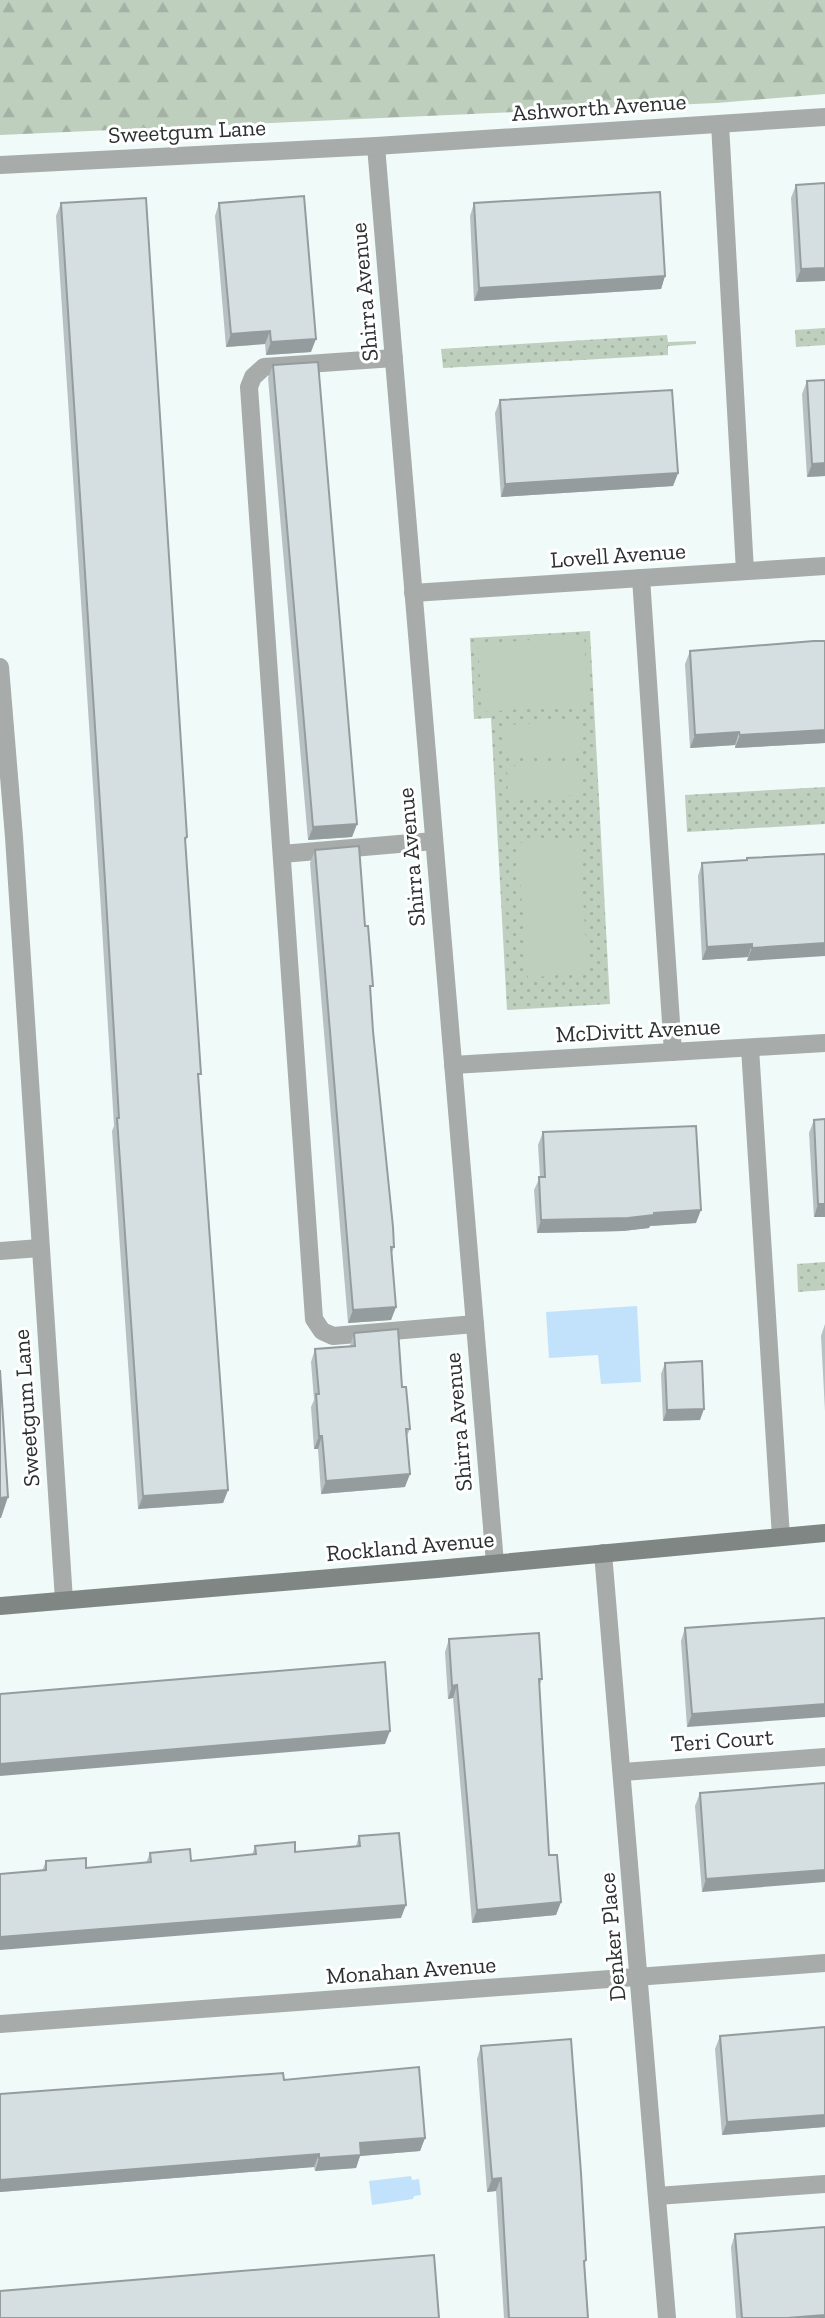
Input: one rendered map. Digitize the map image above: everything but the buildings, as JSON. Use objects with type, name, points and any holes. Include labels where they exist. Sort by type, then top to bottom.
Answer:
[{"type":"street","name":"Ashworth Avenue","points":[[376,146],[825,117]]},
{"type":"street","points":[[720,124],[745,571]]},
{"type":"street","name":"Sweetgum Lane","points":[[0,165],[376,146]]},
{"type":"street","name":"Shirra Avenue","points":[[376,146],[495,1563]]},
{"type":"street","points":[[394,358],[264,368],[253,377],[249,387],[314,1319],[322,1331],[333,1336],[475,1324]]},
{"type":"street","name":"Lovell Avenue","points":[[414,593],[825,566]]},
{"type":"street","points":[[641,578],[673,1052]]},
{"type":"street","name":"Sweetgum Lane","points":[[0,667],[7,838],[40,1248],[64,1600]]},
{"type":"street","points":[[282,854],[434,841]]},
{"type":"street","name":"McDivitt Avenue","points":[[453,1065],[825,1043]]},
{"type":"street","points":[[750,1048],[781,1537]]},
{"type":"street","points":[[0,1251],[40,1248]]},
{"type":"street","name":"Rockland Avenue","points":[[0,1606],[825,1533]]},
{"type":"street","name":"Denker Place","points":[[603,1553],[667,2318]]},
{"type":"street","name":"Teri Court","points":[[623,1772],[825,1757]]},
{"type":"street","name":"Monahan Avenue","points":[[0,2024],[825,1963]]},
{"type":"street","points":[[657,2196],[825,2184]]},
{"type":"green space","points":[[0,0],[825,0],[825,94],[717,103],[0,135]]},
{"type":"green space","points":[[825,328],[825,345],[796,347],[795,330]]},
{"type":"green space","points":[[667,335],[668,342],[696,341],[696,344],[668,346],[668,355],[443,368],[441,349]]},
{"type":"green space","points":[[590,631],[610,1004],[507,1010],[491,718],[474,719],[470,638]]},
{"type":"green space","points":[[584,636],[588,705],[482,712],[478,644]]},
{"type":"green space","points":[[579,721],[580,754],[506,758],[504,725]]},
{"type":"green space","points":[[581,762],[583,795],[508,799],[507,766]]},
{"type":"green space","points":[[825,787],[825,824],[687,832],[685,795]]},
{"type":"green space","points":[[579,838],[588,972],[528,978],[517,843]]},
{"type":"green space","points":[[825,1262],[825,1290],[798,1292],[797,1264]]},
{"type":"water","points":[[637,1306],[641,1382],[601,1384],[598,1355],[549,1358],[546,1312]]},
{"type":"water","points":[[411,2176],[412,2180],[419,2179],[421,2195],[414,2196],[413,2199],[372,2205],[369,2181]]}]
